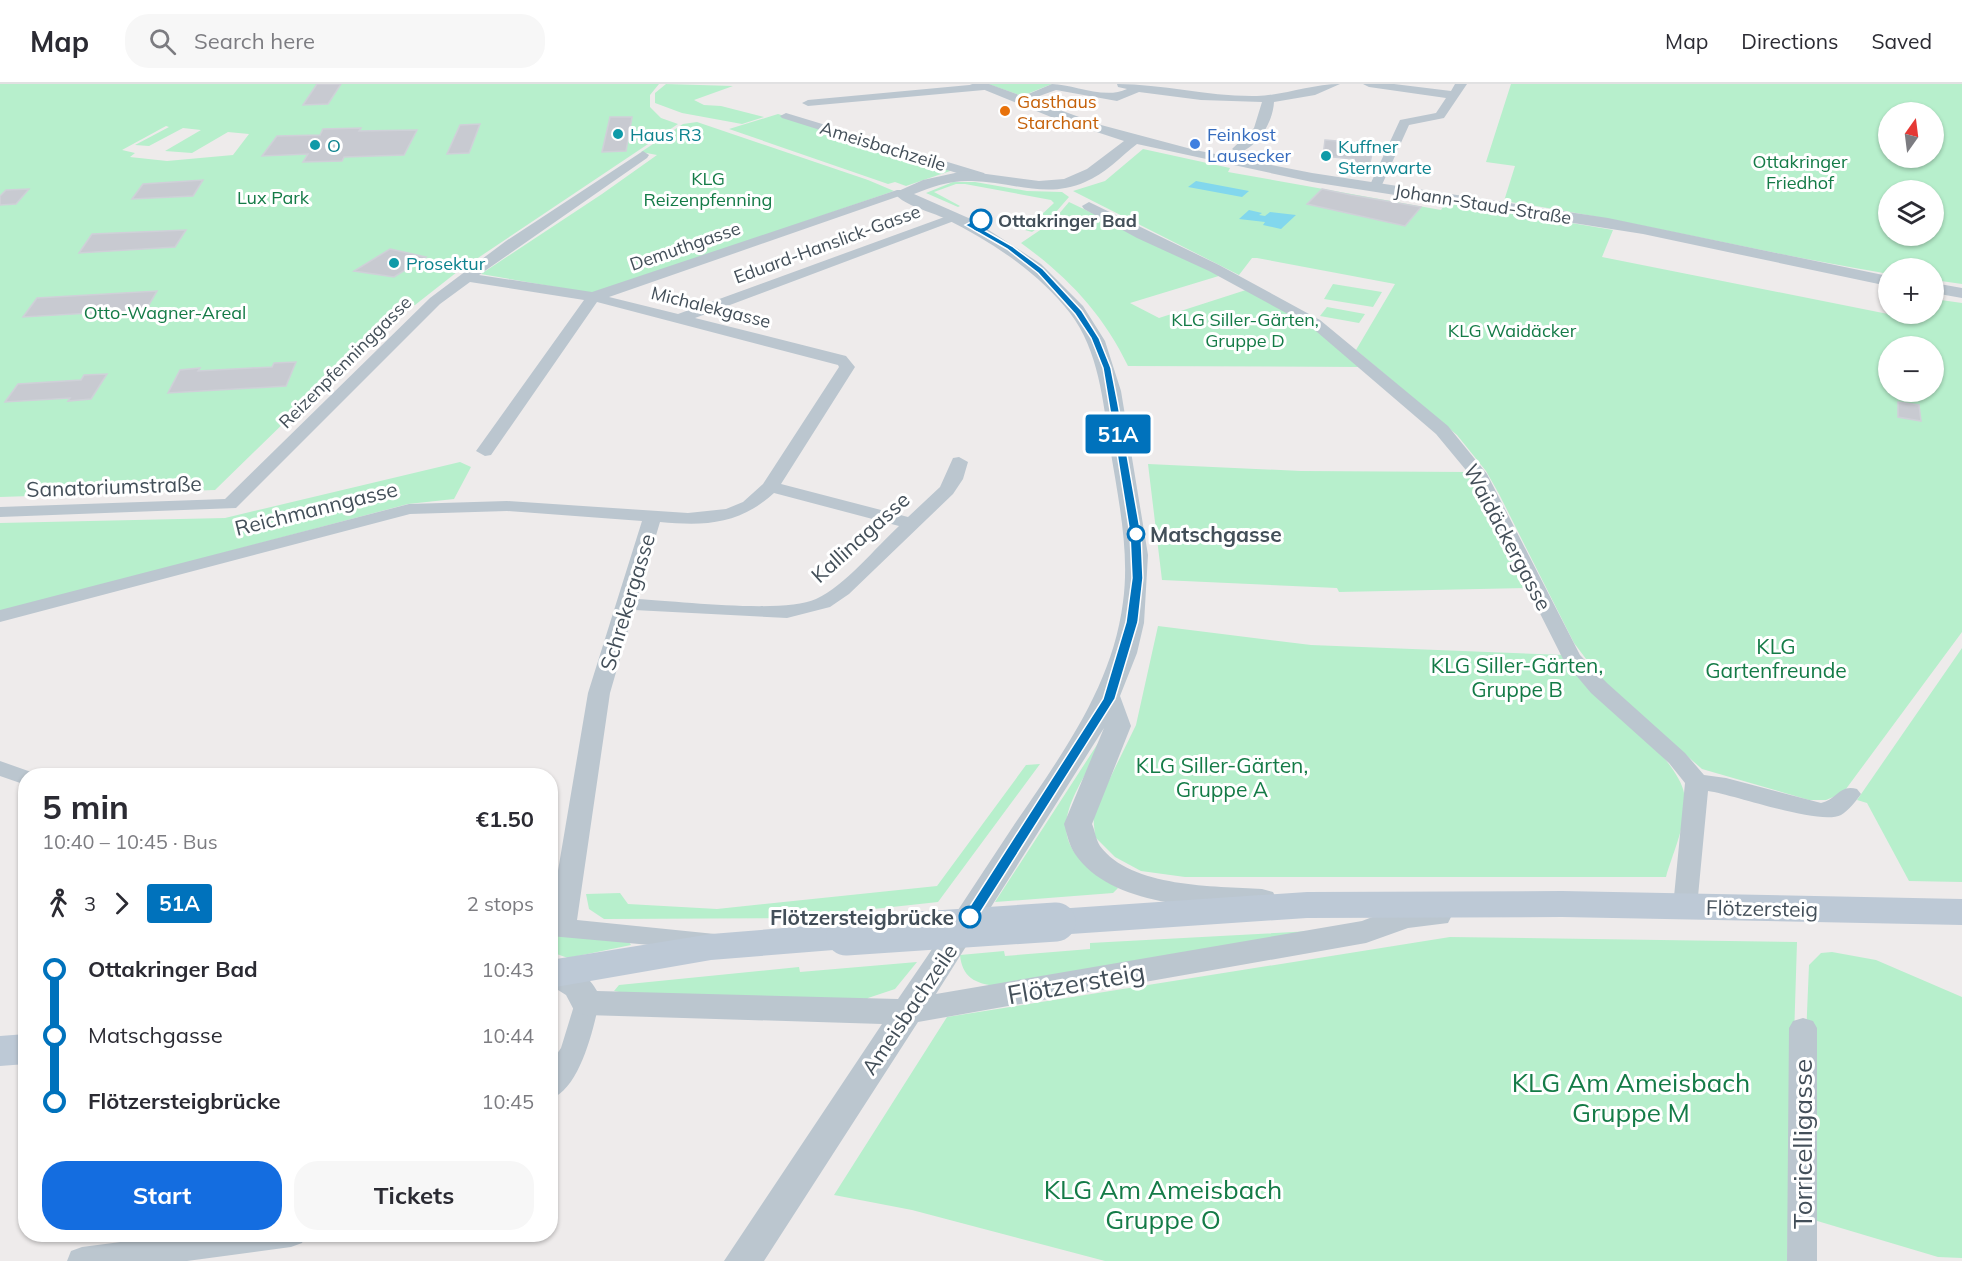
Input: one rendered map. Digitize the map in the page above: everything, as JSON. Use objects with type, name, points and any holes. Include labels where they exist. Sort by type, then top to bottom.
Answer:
[{"type":"main road","name":"Flötzersteig","points":[[740,944],[1307,905],[1562,904],[1962,912]]},
{"type":"main road","points":[[558,972],[740,944]]},
{"type":"main road","points":[[0,1051],[18,1050]]},
{"type":"street","points":[[1118,85],[1268,100],[1321,90],[1334,84]]},
{"type":"street","points":[[1369,84],[1453,94]]},
{"type":"street","points":[[1375,187],[1404,122],[1440,116],[1461,84]]},
{"type":"street","points":[[808,103],[981,85]]},
{"type":"street","name":"Johann-Staud-Straße","points":[[981,85],[1134,140],[1222,160],[1375,187],[1625,226],[1805,266],[1878,279]]},
{"type":"street","points":[[1020,100],[1059,85],[1117,98],[1138,88]]},
{"type":"street","points":[[1222,160],[1259,130],[1265,119],[1268,100]]},
{"type":"street","name":"Ameisbachzeile","points":[[786,116],[980,176]]},
{"type":"street","name":"Demuthgasse","points":[[593,297],[944,178],[980,176],[1037,185],[1071,183],[1087,176],[1134,140]]},
{"type":"street","name":"Reizenpfenninggasse","points":[[230,504],[435,301],[643,155]]},
{"type":"street","name":"Ameisbachzeile","points":[[742,1261],[965,925],[1109,699],[1132,622],[1138,558],[1107,368],[1095,338],[1079,312],[1059,289],[1010,248],[902,193]]},
{"type":"street","name":"Waidäckergasse","points":[[1089,206],[1142,235],[1214,268],[1315,323],[1442,430],[1478,474],[1571,657],[1599,688],[1677,758],[1697,782]]},
{"type":"street","name":"Eduard-Hanslick-Gasse","points":[[678,319],[955,218]]},
{"type":"street","name":"Michalekgasse","points":[[466,278],[593,297],[840,359]]},
{"type":"street","points":[[1944,289],[1962,292]]},
{"type":"street","points":[[485,451],[593,297]]},
{"type":"street","name":"Schrekergasse","points":[[558,922],[599,693],[652,518],[694,519],[730,514],[749,506],[770,487],[847,367],[840,359]]},
{"type":"street","name":"Kallinagasse","points":[[625,604],[787,612],[812,608],[843,590],[947,490],[954,479],[958,462]]},
{"type":"street","points":[[770,487],[911,523]]},
{"type":"street","name":"Sanatoriumstraße","points":[[0,512],[230,504]]},
{"type":"street","name":"Reichmanngasse","points":[[0,616],[410,509],[441,506],[507,506],[652,518]]},
{"type":"street","points":[[1109,699],[1118,726],[1078,824],[1080,840],[1090,856],[1108,870],[1150,890],[1307,905]]},
{"type":"street","points":[[0,768],[18,775]]},
{"type":"street","points":[[1685,907],[1697,782],[1726,786],[1821,811],[1833,809],[1849,794]]},
{"type":"street","name":"Flötzersteig","points":[[586,1003],[906,1012],[1366,932],[1405,917],[1562,904]]},
{"type":"street","points":[[558,928],[740,944]]},
{"type":"street","points":[[558,976],[579,987],[586,1003],[574,1051],[558,1076]]},
{"type":"street","name":"Torricelligasse","points":[[1802,1261],[1803,1028]]},
{"type":"street","points":[[82,1261],[229,1242]]},
{"type":"green space","name":"Otto-Wagner-Areal","points":[[0,84],[659,84],[650,95],[650,107],[661,118],[678,124],[457,272],[415,305],[405,305],[215,490],[0,497]],"holes":[[[166,126],[169,127],[135,145],[149,146],[183,128],[201,130],[165,151],[192,153],[228,132],[249,134],[233,155],[167,161],[130,157],[135,153],[122,150]]]},
{"type":"green space","points":[[666,84],[733,86],[694,100],[704,105],[721,106],[764,117],[742,124],[682,113],[655,103],[655,93]]},
{"type":"green space","points":[[988,84],[1052,84],[1022,96]]},
{"type":"green space","name":"Ottakringer Friedhof","points":[[1511,84],[1962,84],[1962,284],[1944,281],[1944,258],[1878,258],[1878,272],[1598,217],[1504,201],[1515,166],[1486,162]]},
{"type":"green space","points":[[778,114],[956,169],[906,186],[895,182],[888,184],[729,129]]},
{"type":"green space","name":"KLG Reizenpfenning","points":[[697,122],[894,191],[603,291],[590,293],[481,274],[657,155],[641,152],[683,124]]},
{"type":"green space","points":[[1143,149],[1230,168],[1228,172],[1441,210],[1446,202],[1613,230],[1602,257],[1878,312],[1878,324],[1944,324],[1944,300],[1962,303],[1962,632],[1843,793],[1826,800],[1809,800],[1702,769],[1605,684],[1574,643],[1499,494],[1486,471],[1457,435],[1356,350],[1395,284],[1257,258],[1252,258],[1239,275],[1073,191],[1105,181]]},
{"type":"green space","points":[[953,182],[975,182],[1027,191],[1062,192],[1069,197],[1049,220],[1032,232],[1025,230],[1054,203],[1051,200],[965,184],[956,184],[934,192],[960,206],[958,207],[926,193]]},
{"type":"green space","name":"KLG Siller-Gärten, Gruppe D","points":[[1069,202],[1222,275],[1130,303],[1159,318],[1249,289],[1303,320],[1362,367],[1128,366],[1096,313],[1083,298],[1054,269],[1021,243],[1052,222]]},
{"type":"green space","points":[[1333,284],[1382,292],[1373,307],[1324,299]]},
{"type":"green space","points":[[1327,307],[1365,314],[1359,323],[1320,316]]},
{"type":"green space","points":[[460,462],[471,467],[454,499],[408,504],[0,612],[0,523],[225,518]]},
{"type":"green space","points":[[1148,464],[1301,471],[1468,472],[1481,492],[1526,588],[1339,592],[1337,588],[1162,580]]},
{"type":"green space","name":"KLG Siller-Gärten, Gruppe A","points":[[1158,626],[1311,645],[1564,655],[1632,721],[1667,761],[1678,779],[1684,793],[1684,814],[1680,835],[1666,877],[1185,877],[1141,871],[1115,857],[1095,837],[1093,813],[1136,725]]},
{"type":"green space","points":[[1962,648],[1962,882],[1909,881],[1867,803],[1857,800]]},
{"type":"green space","points":[[1104,734],[1107,735],[1072,801],[1067,819],[1067,836],[1075,853],[1091,870],[1118,888],[1113,893],[995,902]]},
{"type":"green space","points":[[1040,764],[938,902],[791,918],[604,919],[589,909],[586,894],[620,893],[628,904],[717,909],[937,886],[1026,765]]},
{"type":"green space","points":[[1330,930],[997,986],[971,978],[961,963],[960,955],[1004,951],[1005,956],[1090,949],[1090,943]]},
{"type":"green space","points":[[558,936],[629,942],[631,945],[568,958],[558,954]]},
{"type":"green space","name":"KLG Am Ameisbach Gruppe M","points":[[1450,937],[1797,942],[1787,1261],[1105,1261],[912,1210],[834,1195],[947,1017]]},
{"type":"green space","points":[[1832,952],[1876,960],[1962,997],[1962,1258],[1938,1257],[1814,1220],[1806,1037],[1809,965],[1821,953]]},
{"type":"green space","points":[[917,962],[895,989],[868,998],[865,1003],[641,996],[614,991],[619,985],[799,967],[800,972]]},
{"type":"water","points":[[1196,181],[1249,191],[1242,197],[1188,187]]},
{"type":"water","points":[[1249,210],[1265,216],[1270,212],[1296,215],[1281,229],[1263,225],[1265,222],[1239,219]]},
{"type":"building","points":[[317,84],[341,84],[328,104],[303,105]]},
{"type":"building","name":"Haus R3","points":[[610,117],[632,117],[626,151],[602,152]]},
{"type":"building","points":[[480,124],[469,153],[447,154],[460,125]]},
{"type":"building","points":[[361,128],[359,131],[417,130],[404,155],[344,157],[342,161],[303,162],[308,154],[262,156],[277,136],[320,135],[323,129]]},
{"type":"building","name":"Kuffner Sternwarte","points":[[1325,140],[1374,144],[1370,163],[1353,164],[1354,159],[1323,156]]},
{"type":"building","points":[[203,180],[193,196],[132,199],[143,184]]},
{"type":"building","points":[[29,189],[16,204],[0,205],[0,196],[6,190]]},
{"type":"building","points":[[1322,189],[1421,207],[1405,226],[1307,204]]},
{"type":"building","points":[[186,230],[175,247],[79,253],[92,234]]},
{"type":"building","name":"Prosektur","points":[[390,249],[426,257],[394,277],[354,271]]},
{"type":"building","points":[[157,291],[144,313],[123,314],[125,311],[23,317],[37,298]]},
{"type":"building","points":[[296,362],[286,386],[168,393],[180,370],[272,367],[274,363]]},
{"type":"building","points":[[107,374],[91,399],[5,402],[18,384],[81,380],[84,375]]},
{"type":"building","points":[[1898,402],[1919,405],[1921,421],[1898,417]]},
{"type":"bus line","name":"51A","points":[[970,917],[1109,699],[1132,622],[1138,578],[1136,534],[1107,368],[1095,338],[1079,312],[1041,271],[1010,248],[969,225],[981,220]]},
{"type":"place","name":"Gasthaus Starchant","points":[[1005,111]]},
{"type":"place","name":"Haus R3","points":[[618,134]]},
{"type":"place","name":"Feinkost Lausecker","points":[[1195,144]]},
{"type":"place","name":"O","points":[[315,145]]},
{"type":"place","name":"Kuffner Sternwarte","points":[[1326,156]]},
{"type":"place","name":"Ottakringer Bad","points":[[981,220]]},
{"type":"place","name":"Prosektur","points":[[394,263]]},
{"type":"place","name":"Matschgasse","points":[[1136,534]]},
{"type":"place","name":"Flötzersteigbrücke","points":[[970,917]]},
{"type":"park label","name":"Lux Park","points":[[273,197]]},
{"type":"park label","name":"KLG Waidäcker","points":[[1512,330]]},
{"type":"park label","name":"KLG Gartenfreunde","points":[[1776,658]]},
{"type":"park label","name":"KLG Siller-Gärten, Gruppe B","points":[[1517,677]]},
{"type":"park label","name":"KLG Am Ameisbach Gruppe O","points":[[1163,1204]]}]
